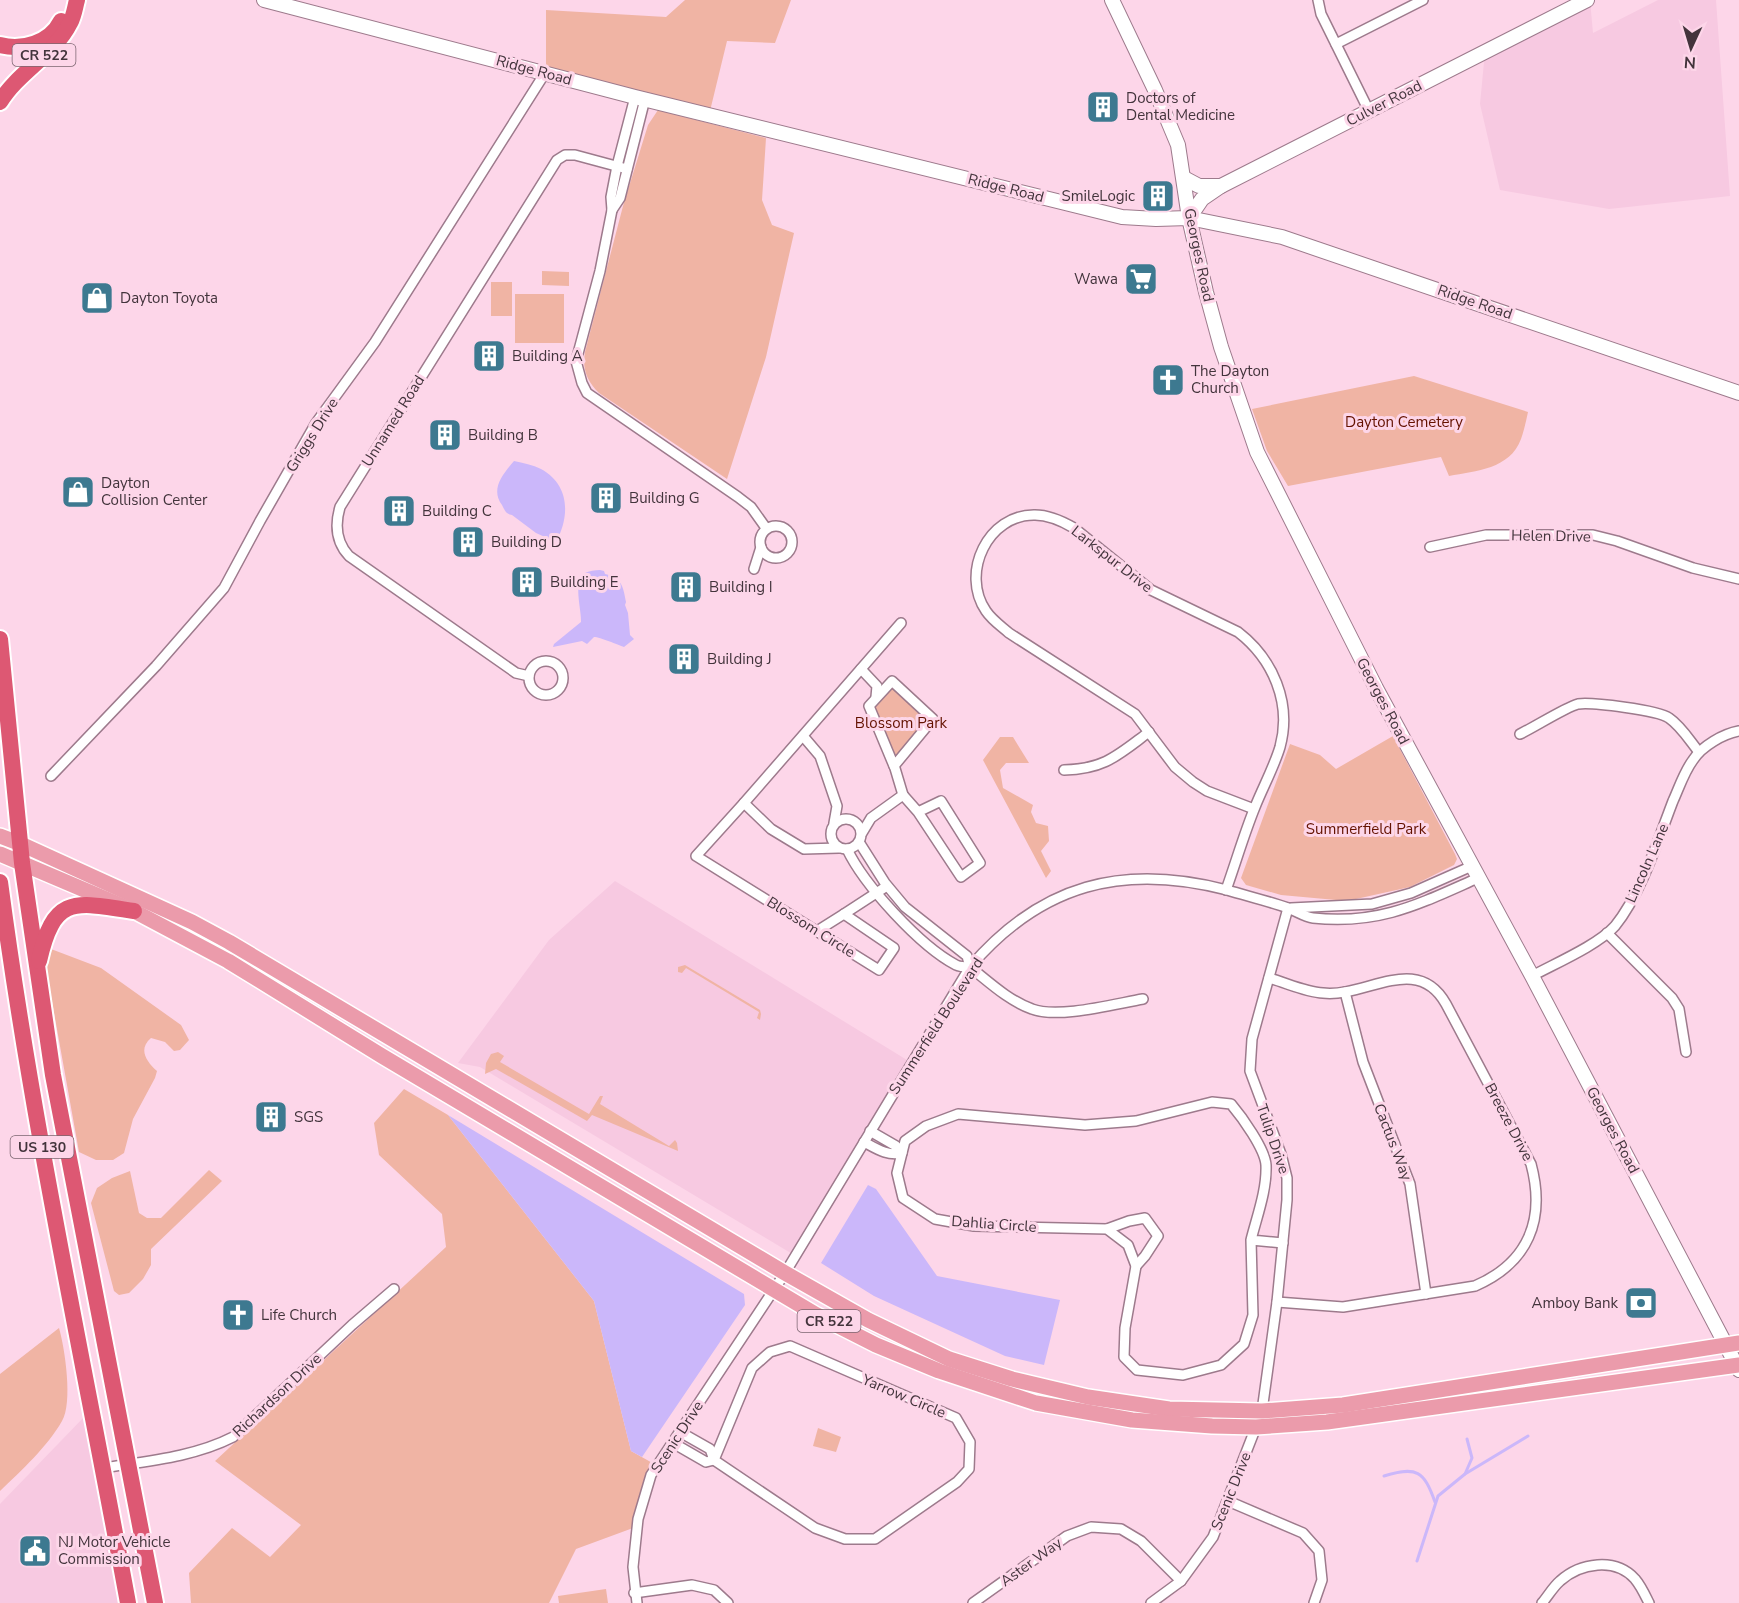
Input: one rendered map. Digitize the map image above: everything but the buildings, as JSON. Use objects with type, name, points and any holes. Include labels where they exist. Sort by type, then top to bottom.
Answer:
[{"type":"highway","points":[[0,45],[22,48],[45,38],[58,25],[64,14],[66,0]]},
{"type":"highway","name":"CR 522","points":[[0,102],[7,91],[58,41],[71,22],[77,0]]},
{"type":"highway","name":"US 130","points":[[0,639],[22,863],[53,1075],[155,1603]]},
{"type":"highway","name":"US 130","points":[[0,882],[17,1005],[128,1603]]},
{"type":"highway","points":[[37,971],[47,929],[52,919],[65,909],[98,906],[134,911]]},
{"type":"main road","points":[[0,836],[21,844]]},
{"type":"main road","name":"CR 522","points":[[21,844],[192,922],[229,942],[785,1274],[868,1320],[949,1359],[1012,1379],[1088,1397],[1169,1409],[1262,1411],[1343,1405],[1733,1344]]},
{"type":"main road","name":"CR 522","points":[[0,854],[134,911],[228,961],[381,1056],[774,1290],[876,1345],[939,1371],[1036,1402],[1132,1420],[1256,1427],[1327,1422],[1738,1367]]},
{"type":"street","name":"Ridge Road","points":[[264,0],[640,98],[1122,217],[1189,218],[1282,237],[1739,393]]},
{"type":"street","name":"Georges Road","points":[[1112,0],[1155,90],[1178,145],[1189,218],[1221,347],[1257,452],[1376,688],[1733,1344],[1738,1367]]},
{"type":"street","points":[[1318,0],[1321,14],[1369,111]]},
{"type":"street","points":[[1336,44],[1423,0]]},
{"type":"street","name":"Culver Road","points":[[1189,218],[1202,199],[1221,186],[1587,0]]},
{"type":"street","name":"Griggs Drive","points":[[51,776],[156,666],[224,588],[316,423],[375,342],[545,73]]},
{"type":"street","points":[[640,98],[616,166],[611,197],[612,210],[600,271],[576,361],[582,383],[587,393],[596,400],[738,497],[750,507],[766,528]]},
{"type":"street","points":[[612,210],[620,198],[640,98]]},
{"type":"street","name":"Unnamed Road","points":[[530,676],[516,673],[349,556],[340,542],[336,520],[340,507],[557,160],[565,154],[575,155],[627,169]]},
{"type":"street","points":[[1184,178],[1197,186],[1221,186]]},
{"type":"street","name":"Larkspur Drive","points":[[1226,890],[1254,809],[1280,747],[1283,716],[1281,696],[1276,678],[1268,663],[1238,632],[1151,590],[1074,528],[1062,521],[1034,515],[1011,521],[998,530],[981,549],[975,573],[976,585],[984,609],[992,618],[1009,633],[1135,714],[1175,767],[1193,782],[1207,791],[1254,809]]},
{"type":"street","points":[[754,569],[761,547],[761,536],[766,528],[777,526],[786,529],[790,535],[792,544],[786,554],[779,557],[770,556],[761,547]]},
{"type":"street","name":"Helen Drive","points":[[1430,547],[1486,535],[1593,535],[1617,541],[1693,568],[1739,579]]},
{"type":"street","name":"Blossom Circle","points":[[887,886],[844,914],[894,948],[879,970],[696,856],[901,624]]},
{"type":"street","points":[[861,669],[877,686],[876,696]]},
{"type":"street","points":[[894,765],[933,719],[892,681],[869,706],[894,765],[903,795],[918,812],[961,877],[980,863],[941,801],[918,812]]},
{"type":"street","points":[[1520,734],[1577,704],[1588,704],[1654,712],[1667,716],[1699,752]]},
{"type":"street","points":[[1065,770],[1081,770],[1109,762],[1149,732]]},
{"type":"street","name":"Lincoln Lane","points":[[1532,976],[1608,933],[1624,914],[1646,868],[1680,784],[1693,760],[1699,752],[1720,739],[1739,732]]},
{"type":"street","points":[[803,736],[820,756],[837,806],[831,835],[820,849]]},
{"type":"street","points":[[744,803],[771,829],[804,849],[852,848],[871,818],[903,795]]},
{"type":"street","points":[[837,806],[859,825],[860,837],[887,886],[905,908],[967,956],[970,967]]},
{"type":"street","points":[[834,823],[840,819],[871,818]]},
{"type":"street","points":[[831,835],[834,844],[843,848],[877,893],[916,936],[958,966],[970,967],[1016,1001],[1044,1012],[1059,1012],[1143,999]]},
{"type":"street","name":"Summerfield Boulevard","points":[[1288,908],[1372,904],[1411,894],[1475,872]]},
{"type":"street","name":"Summerfield Boulevard","points":[[774,1290],[970,967],[995,940],[1034,909],[1089,885],[1120,879],[1154,878],[1183,880],[1226,890],[1288,908],[1311,918],[1369,919],[1411,908],[1475,872]]},
{"type":"street","name":"Tulip Drive","points":[[1262,1411],[1277,1302],[1287,1178],[1281,1154],[1250,1071],[1252,1039],[1288,908]]},
{"type":"street","points":[[818,931],[844,914]]},
{"type":"street","points":[[1608,933],[1672,998],[1679,1009],[1686,1052]]},
{"type":"street","name":"Breeze Drive","points":[[1269,978],[1324,994],[1346,992],[1404,978],[1423,981],[1441,994],[1531,1164],[1536,1198],[1532,1229],[1525,1246],[1509,1267],[1492,1279],[1475,1286],[1332,1307],[1277,1302]]},
{"type":"street","name":"Cactus Way","points":[[1346,992],[1363,1062],[1410,1184],[1426,1294]]},
{"type":"street","points":[[902,1153],[905,1141],[926,1126],[958,1114],[1085,1125],[1136,1122],[1212,1102],[1231,1104],[1246,1122],[1266,1163],[1264,1189],[1251,1240],[1253,1315],[1244,1344],[1221,1365],[1183,1375],[1137,1371],[1124,1357],[1125,1329],[1136,1266],[1128,1245],[1107,1229]]},
{"type":"street","points":[[870,1131],[896,1146],[902,1153]]},
{"type":"street","points":[[864,1142],[885,1153],[893,1155],[902,1153]]},
{"type":"street","name":"Dahlia Circle","points":[[902,1153],[897,1173],[903,1198],[935,1219],[974,1226],[1107,1229],[1145,1218],[1158,1236],[1136,1266]]},
{"type":"street","points":[[1251,1240],[1283,1243]]},
{"type":"street","name":"Richardson Drive","points":[[104,1468],[198,1451],[216,1446],[233,1437],[351,1325],[394,1289]]},
{"type":"street","name":"Scenic Drive","points":[[637,1603],[634,1593],[633,1567],[638,1519],[651,1475],[774,1290]]},
{"type":"street","name":"Yarrow Circle","points":[[680,1432],[710,1449],[714,1460],[815,1528],[845,1539],[875,1539],[957,1482],[969,1469],[970,1442],[957,1418],[790,1346],[770,1352],[752,1368],[714,1460]]},
{"type":"street","name":"Scenic Drive","points":[[1151,1603],[1181,1581],[1213,1537],[1256,1427]]},
{"type":"street","name":"Yarrow Circle","points":[[673,1443],[706,1462],[714,1460]]},
{"type":"street","points":[[1228,1501],[1303,1533],[1319,1551],[1322,1580],[1314,1603]]},
{"type":"street","name":"Aster Way","points":[[973,1603],[1067,1536],[1091,1527],[1121,1529],[1141,1541],[1181,1581]]},
{"type":"street","points":[[1542,1603],[1559,1581],[1581,1569],[1603,1563],[1625,1570],[1635,1580],[1649,1603]]},
{"type":"street","points":[[634,1593],[692,1585],[714,1590],[728,1603]]},
{"type":"shaded area","points":[[1590,0],[1593,33],[1658,0],[1716,0],[1730,196],[1609,209],[1500,190],[1480,104],[1485,52]]},
{"type":"shaded area","points":[[514,461],[541,469],[558,484],[565,502],[565,512],[561,532],[556,542],[536,533],[505,511],[497,493],[498,487]]},
{"type":"shaded area","points":[[600,570],[621,584],[628,613],[630,635],[634,639],[624,647],[594,637],[587,644],[582,641],[553,647],[581,622],[578,588],[581,576]]},
{"type":"shaded area","points":[[615,881],[907,1060],[846,1172],[794,1255],[480,1067],[458,1063],[549,940]]},
{"type":"shaded area","points":[[448,1115],[744,1294],[745,1305],[642,1457],[631,1451],[594,1301]]},
{"type":"shaded area","points":[[868,1185],[876,1189],[937,1276],[1060,1300],[1044,1365],[1005,1356],[874,1296],[821,1263]]},
{"type":"shaded area","name":"NJ Motor Vehicle Commission","points":[[87,1414],[118,1603],[0,1603],[0,1504]]},
{"type":"green space","points":[[685,0],[791,0],[775,43],[727,41],[710,111],[546,68],[546,10],[666,17]]},
{"type":"green space","points":[[658,110],[766,138],[762,200],[772,225],[794,233],[766,357],[727,479],[599,393],[591,384],[585,369],[585,352],[623,206],[648,125]]},
{"type":"green space","points":[[542,271],[569,272],[569,286],[542,285]]},
{"type":"green space","points":[[491,282],[512,282],[512,316],[491,316]]},
{"type":"green space","points":[[515,294],[564,294],[564,343],[515,343]]},
{"type":"green space","name":"Dayton Cemetery","points":[[1414,376],[1528,412],[1516,449],[1501,463],[1449,476],[1441,457],[1288,486],[1267,451],[1252,409]]},
{"type":"green space","name":"Blossom Park","points":[[892,688],[927,721],[896,756],[873,707]]},
{"type":"green space","name":"Summerfield Park","points":[[1393,736],[1455,854],[1457,859],[1454,865],[1410,887],[1347,901],[1281,895],[1246,885],[1241,878],[1290,744],[1320,755],[1336,769]]},
{"type":"green space","points":[[1000,737],[1013,737],[1029,763],[1006,763],[1000,770],[1003,788],[1033,805],[1031,812],[1036,823],[1048,826],[1049,841],[1041,851],[1051,871],[1046,878],[983,760]]},
{"type":"green space","points":[[51,949],[101,968],[181,1025],[189,1040],[180,1050],[174,1051],[165,1042],[151,1038],[147,1042],[144,1051],[157,1071],[155,1078],[133,1119],[124,1153],[113,1160],[96,1160],[79,1152],[46,968]]},
{"type":"green space","points":[[685,965],[760,1010],[760,1020],[757,1018],[759,1012],[686,968],[682,973],[678,972],[678,967]]},
{"type":"green space","points":[[498,1052],[504,1056],[500,1062],[589,1114],[600,1096],[603,1096],[600,1104],[669,1146],[675,1140],[678,1151],[592,1115],[587,1121],[496,1069],[485,1074],[486,1063],[491,1054]]},
{"type":"green space","points":[[404,1089],[448,1115],[594,1301],[631,1451],[656,1465],[633,1528],[576,1549],[549,1603],[191,1603],[189,1573],[232,1528],[270,1557],[301,1525],[215,1461],[446,1247],[442,1214],[379,1155],[374,1123]]},
{"type":"green space","points":[[209,1170],[222,1181],[151,1249],[151,1265],[143,1279],[129,1293],[119,1295],[114,1291],[91,1203],[97,1188],[112,1178],[130,1171],[139,1213],[147,1218],[161,1218]]},
{"type":"green space","points":[[59,1328],[67,1376],[65,1413],[42,1449],[0,1491],[0,1374]]},
{"type":"green space","points":[[818,1428],[841,1437],[836,1452],[813,1446]]},
{"type":"green space","points":[[606,1589],[608,1603],[559,1603],[558,1596]]},
{"type":"waterway","points":[[1417,1561],[1438,1496],[1465,1474],[1528,1436]]},
{"type":"waterway","points":[[1465,1474],[1472,1458],[1467,1439]]},
{"type":"waterway","points":[[1384,1476],[1404,1471],[1418,1474],[1427,1483],[1435,1502]]},
{"type":"place","name":"Doctors of Dental Medicine","points":[[1103,107]]},
{"type":"place","name":"SmileLogic","points":[[1158,196]]},
{"type":"place","name":"Wawa","points":[[1141,279]]},
{"type":"place","name":"Dayton Toyota","points":[[97,298]]},
{"type":"place","name":"Building A","points":[[489,356]]},
{"type":"place","name":"The Dayton Church","points":[[1168,380]]},
{"type":"place","name":"Building B","points":[[445,435]]},
{"type":"place","name":"Dayton Collision Center","points":[[78,492]]},
{"type":"place","name":"Building G","points":[[606,498]]},
{"type":"place","name":"Building C","points":[[399,511]]},
{"type":"place","name":"Building D","points":[[468,542]]},
{"type":"place","name":"Building E","points":[[527,582]]},
{"type":"place","name":"Building I","points":[[686,587]]},
{"type":"place","name":"Building J","points":[[684,659]]},
{"type":"place","name":"SGS","points":[[271,1117]]},
{"type":"place","name":"Amboy Bank","points":[[1641,1303]]},
{"type":"place","name":"Life Church","points":[[238,1315]]},
{"type":"place","name":"NJ Motor Vehicle Commission","points":[[35,1551]]}]
